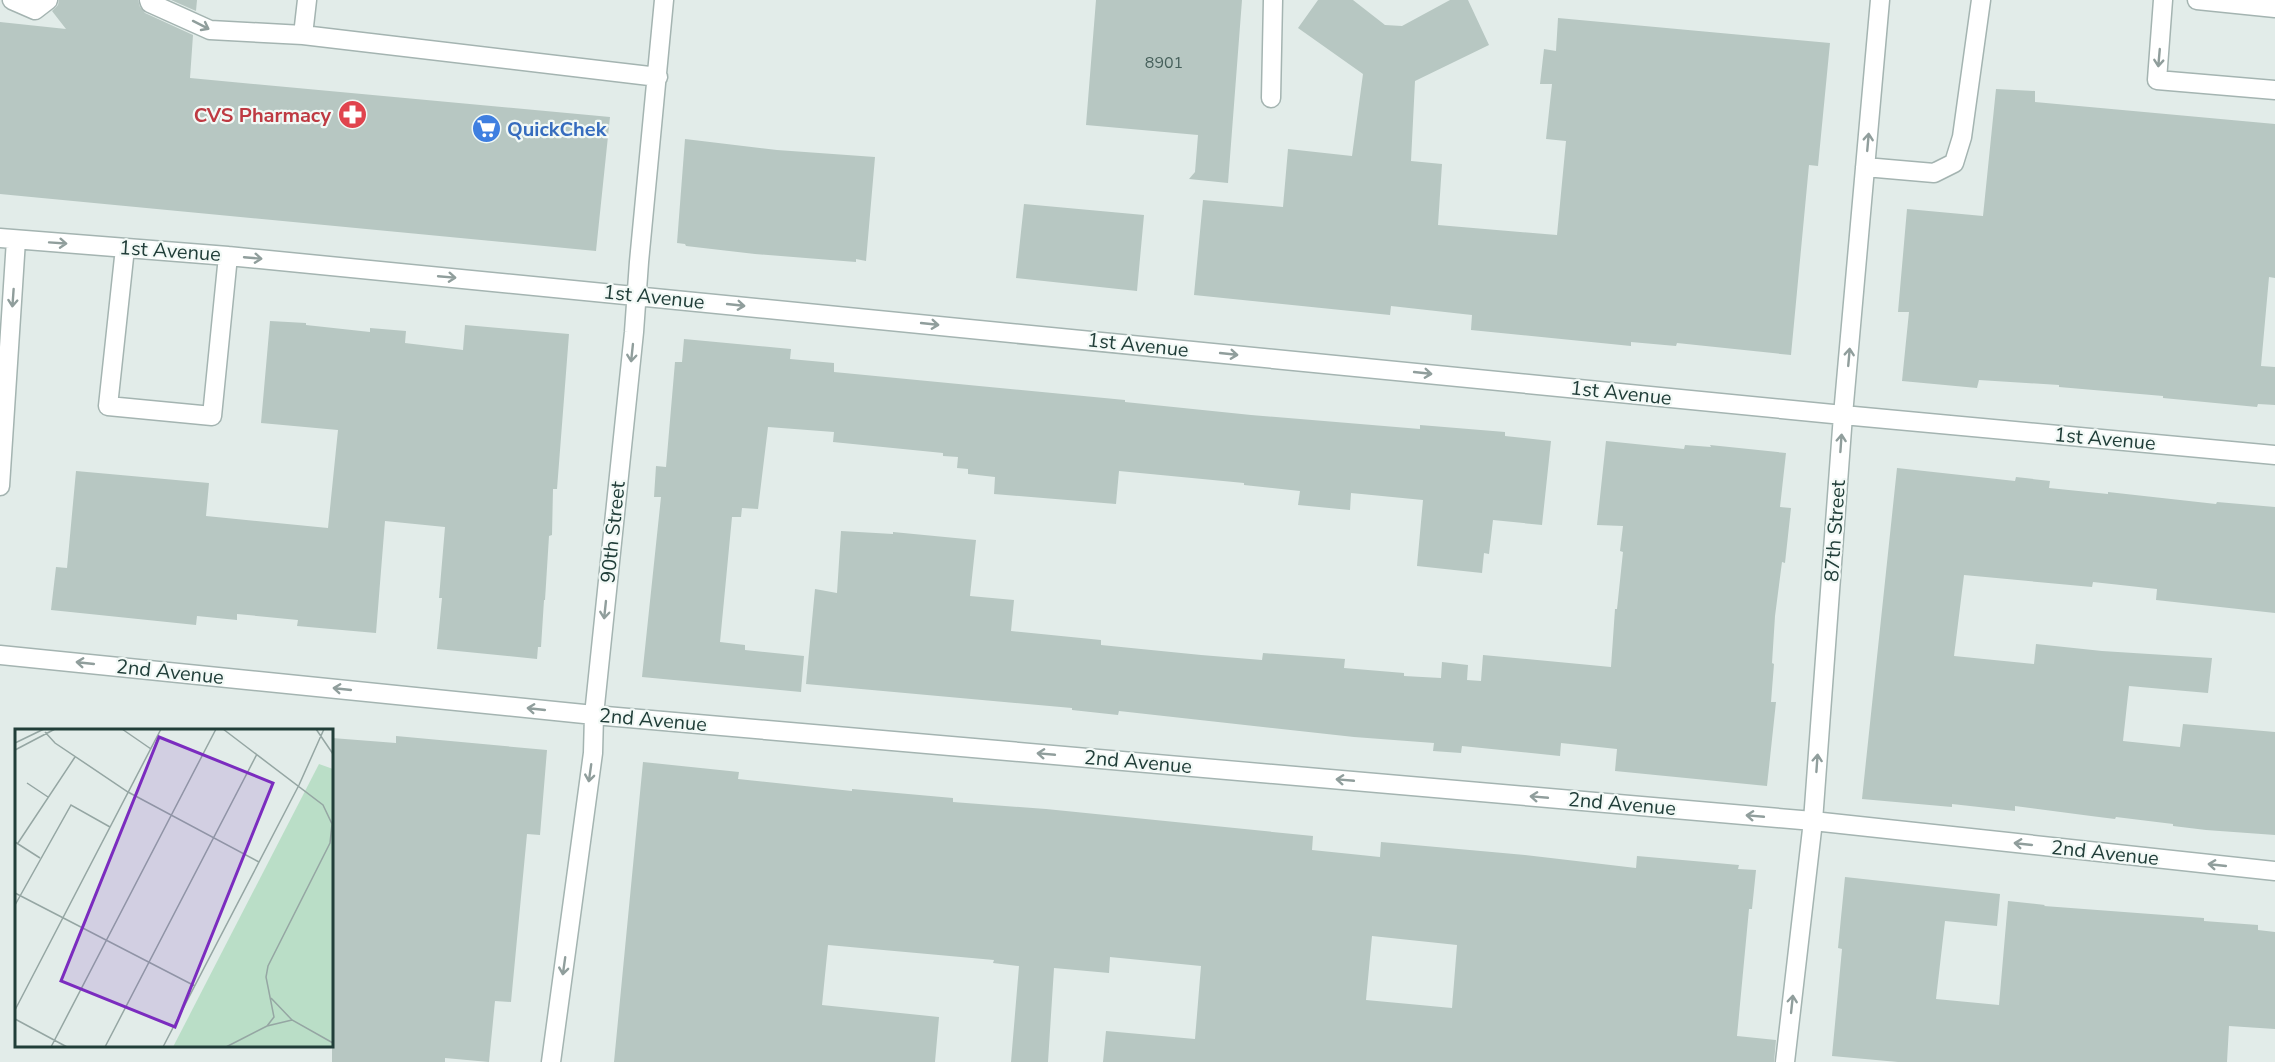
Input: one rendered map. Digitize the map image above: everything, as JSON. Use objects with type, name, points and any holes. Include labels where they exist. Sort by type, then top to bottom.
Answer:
[{"type":"street","points":[[12,0],[35,10],[48,0]]},
{"type":"street","points":[[149,0],[150,3],[210,30],[303,34],[658,77]]},
{"type":"street","points":[[303,34],[307,0]]},
{"type":"street","name":"90th Street","points":[[551,1062],[593,753],[594,715],[634,332],[664,0]]},
{"type":"street","points":[[1271,98],[1273,0]]},
{"type":"street","name":"87th Street","points":[[1785,1062],[1813,821],[1844,415],[1880,0]]},
{"type":"street","points":[[1865,167],[1934,173],[1954,164],[1962,137],[1981,0]]},
{"type":"street","points":[[2163,0],[2157,80],[2275,90]]},
{"type":"street","points":[[2197,0],[2275,8]]},
{"type":"street","points":[[0,486],[8,239]]},
{"type":"street","name":"1st Avenue","points":[[8,239],[228,256],[1844,415],[2275,455]]},
{"type":"street","points":[[125,248],[108,406],[212,416],[228,256]]},
{"type":"street","name":"2nd Avenue","points":[[0,655],[594,715],[1813,821],[2275,871]]},
{"type":"building","points":[[59,0],[138,0],[145,13],[193,35],[190,78],[610,117],[596,251],[0,194],[0,22],[66,29],[52,11],[58,5]]},
{"type":"building","points":[[171,0],[197,0],[196,11]]},
{"type":"building","points":[[1096,0],[1242,0],[1228,183],[1189,179],[1195,172],[1198,135],[1086,125]]},
{"type":"building","points":[[1318,0],[1353,0],[1385,25],[1402,26],[1450,0],[1468,0],[1489,45],[1415,81],[1411,161],[1442,164],[1438,225],[1557,235],[1566,141],[1546,139],[1552,84],[1540,84],[1544,49],[1556,51],[1558,18],[1830,43],[1818,166],[1809,165],[1791,355],[1677,343],[1676,346],[1631,342],[1631,346],[1471,330],[1472,315],[1391,306],[1390,315],[1194,295],[1203,200],[1283,207],[1288,149],[1352,156],[1363,74],[1298,28]]},
{"type":"building","points":[[1996,89],[2035,91],[2035,102],[2275,124],[2275,278],[2269,277],[2261,366],[2275,367],[2275,405],[2258,404],[2257,407],[2059,387],[2059,385],[1979,380],[1977,388],[1902,381],[1909,312],[1898,312],[1907,209],[1983,216]]},
{"type":"building","points":[[685,139],[777,150],[875,157],[866,261],[755,254],[677,243]]},
{"type":"building","points":[[1024,204],[1144,215],[1137,291],[1016,278]]},
{"type":"building","points":[[270,321],[306,323],[306,325],[370,332],[370,328],[406,331],[405,343],[463,350],[465,325],[569,334],[557,489],[553,489],[552,535],[549,536],[541,647],[538,647],[537,659],[437,649],[445,527],[385,521],[376,633],[297,626],[298,620],[237,614],[237,620],[197,616],[196,625],[51,610],[56,567],[67,568],[76,471],[209,483],[206,516],[328,528],[338,430],[261,423]]},
{"type":"building","points":[[684,339],[791,349],[790,359],[834,363],[834,372],[1125,400],[1125,402],[1251,415],[1420,429],[1420,425],[1505,432],[1505,436],[1551,441],[1542,525],[1493,520],[1489,554],[1484,553],[1482,573],[1417,566],[1423,500],[1351,493],[1350,510],[1298,505],[1300,491],[1244,485],[1244,483],[1119,471],[1116,504],[994,494],[995,477],[968,474],[968,469],[957,468],[958,457],[943,456],[943,453],[833,442],[834,432],[768,427],[758,509],[742,508],[741,517],[732,517],[720,642],[745,645],[745,650],[804,656],[801,692],[642,677],[661,497],[654,497],[656,466],[666,467],[675,362],[682,362]]},
{"type":"building","points":[[1606,441],[1684,449],[1685,445],[1711,447],[1710,445],[1786,453],[1780,507],[1791,508],[1785,563],[1782,562],[1775,616],[1771,702],[1776,702],[1767,786],[1615,771],[1617,749],[1561,743],[1560,756],[1462,746],[1461,753],[1433,751],[1434,743],[1354,737],[1119,711],[1118,715],[1072,710],[1072,708],[806,684],[815,589],[837,593],[841,531],[893,534],[893,532],[976,540],[970,596],[1014,600],[1011,631],[1101,640],[1101,645],[1201,655],[1262,660],[1263,653],[1345,659],[1344,668],[1404,673],[1404,676],[1441,678],[1442,662],[1468,665],[1467,680],[1481,681],[1483,655],[1611,667],[1615,609],[1617,609],[1623,552],[1620,551],[1623,526],[1597,525]]},
{"type":"building","points":[[1897,468],[2015,481],[2016,477],[2050,481],[2049,488],[2216,504],[2217,502],[2275,507],[2275,613],[2156,600],[2157,589],[2093,582],[2092,587],[1964,575],[1954,656],[2034,664],[2036,644],[2212,658],[2208,693],[2129,686],[2123,741],[2180,747],[2183,724],[2275,732],[2275,835],[2206,830],[2173,826],[2173,824],[2015,806],[2015,811],[1952,804],[1952,807],[1862,799]]},
{"type":"building","points":[[396,736],[547,750],[540,835],[527,834],[511,1002],[495,1001],[489,1062],[445,1058],[445,1062],[332,1062],[333,738],[396,743]]},
{"type":"building","points":[[643,762],[739,772],[738,779],[852,791],[852,789],[953,798],[953,802],[1313,836],[1312,850],[1380,857],[1381,842],[1636,868],[1637,856],[1739,865],[1738,869],[1756,870],[1752,909],[1749,909],[1737,1036],[1776,1040],[1774,1062],[1103,1062],[1106,1031],[1195,1039],[1201,966],[1110,957],[1109,973],[1054,968],[1048,1062],[1011,1062],[1019,966],[993,963],[994,960],[828,945],[822,1005],[939,1017],[935,1062],[614,1062]],"holes":[[[1372,936],[1457,945],[1452,1008],[1366,1000]]]},
{"type":"building","points":[[1845,877],[2000,894],[1997,926],[1945,921],[1936,999],[1999,1005],[2008,901],[2044,906],[2204,918],[2204,921],[2258,925],[2258,930],[2275,932],[2275,1029],[2229,1026],[2227,1062],[1898,1062],[1832,1056],[1842,949],[1838,948]]},
{"type":"place","name":"CVS Pharmacy","points":[[352,115]]},
{"type":"place","name":"QuickChek","points":[[486,129]]}]
